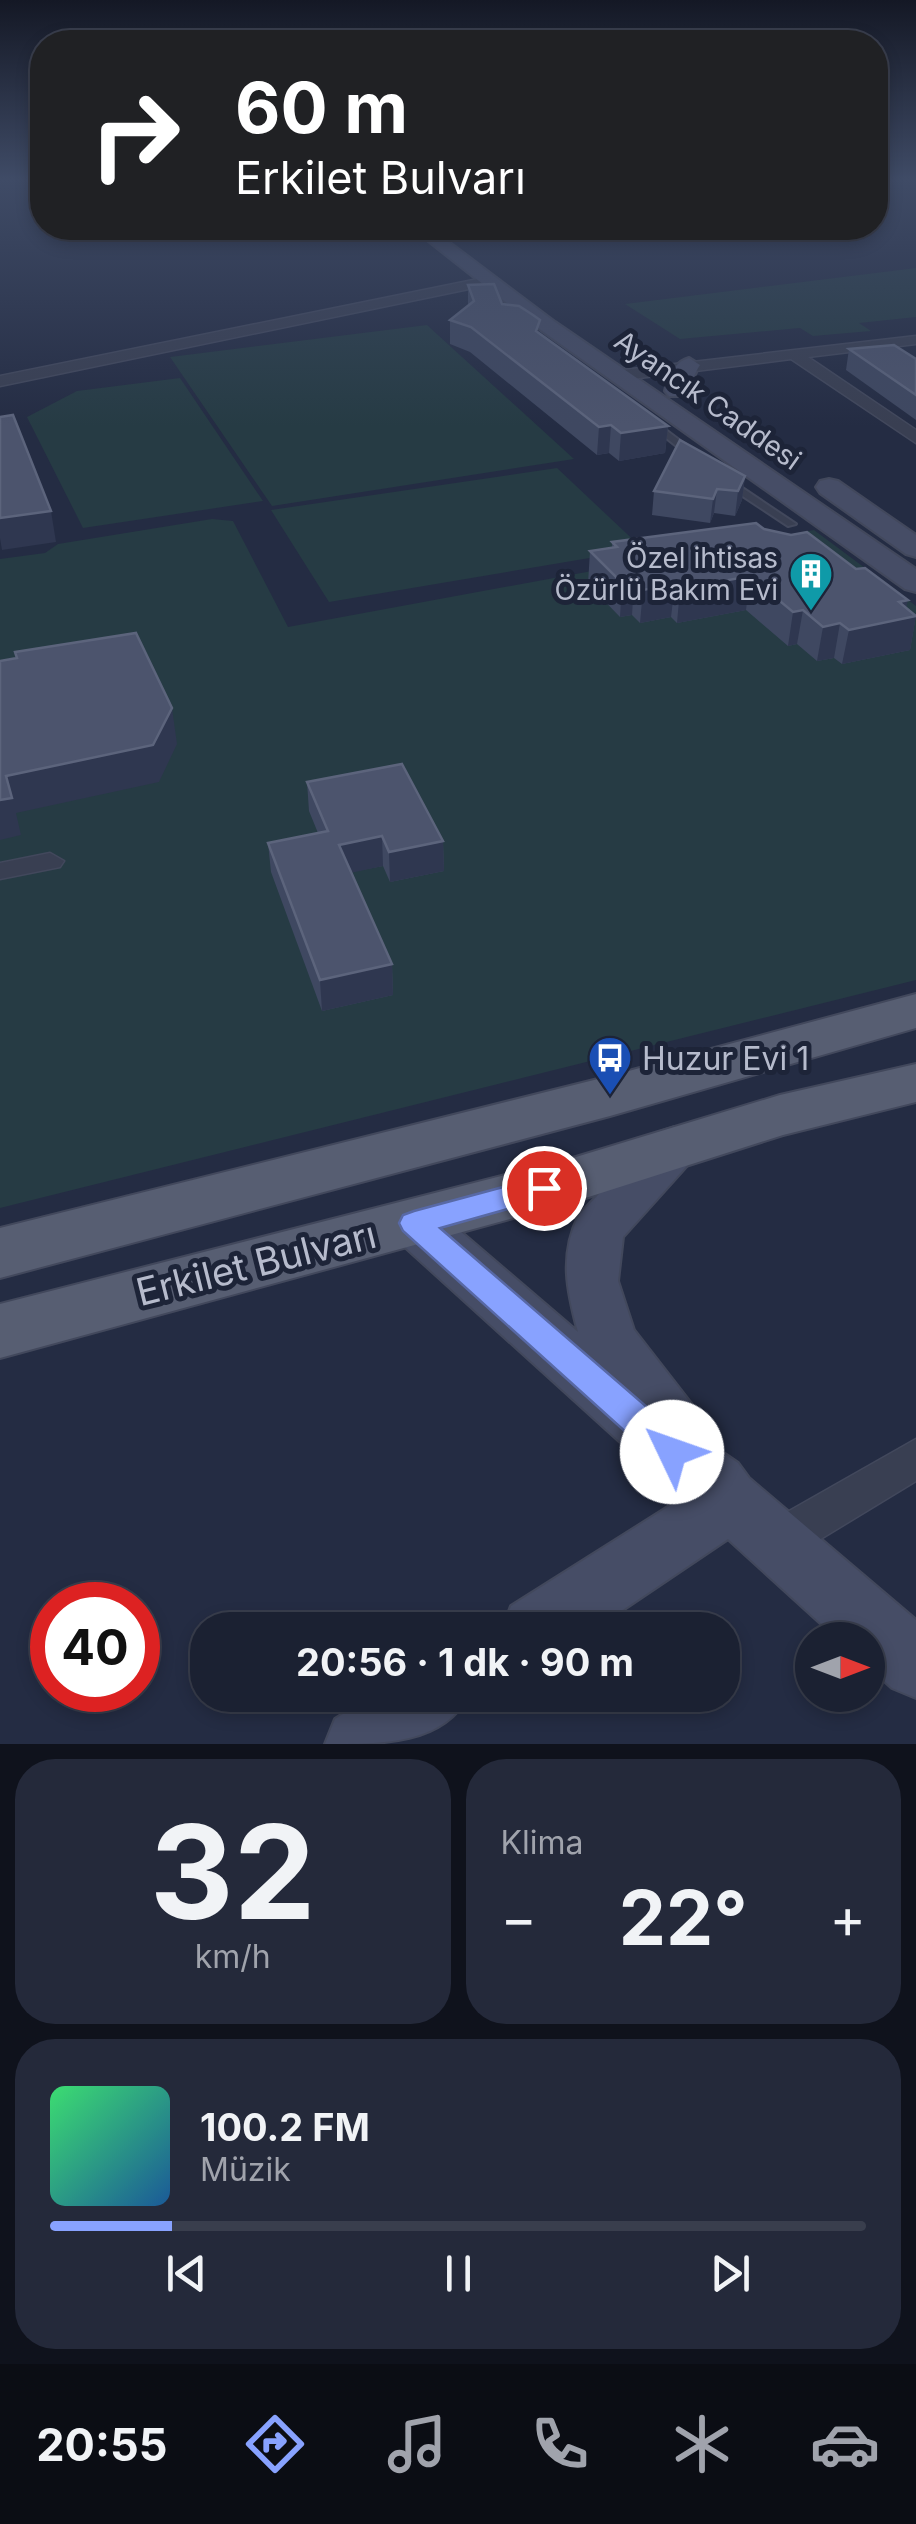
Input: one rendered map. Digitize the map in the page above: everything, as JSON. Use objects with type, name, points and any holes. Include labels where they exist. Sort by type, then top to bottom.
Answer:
[{"type":"main road","points":[[0,1253],[610,1096],[916,1011]]},
{"type":"main road","name":"Erkilet Bulvarı","points":[[0,1330],[414,1223],[576,1179],[674,1146],[916,1083]]},
{"type":"street","name":"Ayancık Caddesi","points":[[465,262],[622,375],[734,440]]},
{"type":"street","name":"Ayancık Caddesi","points":[[493,262],[677,391],[916,583]]},
{"type":"street","points":[[0,381],[488,281]]},
{"type":"street","points":[[622,375],[916,340]]},
{"type":"street","points":[[791,353],[916,438]]},
{"type":"street","points":[[677,391],[678,378],[690,365]]},
{"type":"street","name":"Ayancık Caddesi","points":[[808,474],[916,548]]},
{"type":"street","points":[[0,871],[50,861]]},
{"type":"street","points":[[674,1146],[598,1230],[592,1254],[594,1300],[609,1340],[753,1522]]},
{"type":"street","points":[[414,1223],[916,1664]]},
{"type":"street","points":[[570,1612],[753,1522],[916,1458]]},
{"type":"street","points":[[360,1744],[409,1712]]},
{"type":"lane","points":[[647,418],[703,464]]},
{"type":"lane","points":[[690,452],[734,440]]},
{"type":"lane","points":[[716,474],[791,524]]},
{"type":"shaded area","points":[[916,268],[916,317],[859,323],[871,331],[813,336],[800,328],[680,339],[625,304]]},
{"type":"shaded area","points":[[427,325],[574,459],[272,506],[170,357]]},
{"type":"shaded area","points":[[180,378],[263,501],[83,528],[27,417],[77,391]]},
{"type":"shaded area","points":[[557,468],[643,549],[329,602],[271,510]]},
{"type":"shaded area","points":[[212,519],[233,521],[288,627],[814,530],[916,606],[916,980],[0,1208],[0,559],[45,553],[58,544]]},
{"type":"building","points":[[494,284],[502,304],[519,306],[540,320],[536,331],[668,426],[621,433],[611,425],[599,427],[471,327],[450,320],[474,301],[468,285]]},
{"type":"building","points":[[894,345],[916,359],[916,395],[849,349]]},
{"type":"building","points":[[13,415],[51,511],[0,518],[0,417]]},
{"type":"building","points":[[680,440],[745,476],[738,491],[717,489],[713,499],[654,491]]},
{"type":"building","points":[[756,523],[764,529],[791,535],[807,532],[856,569],[865,568],[908,600],[899,602],[916,616],[849,630],[840,623],[823,627],[803,610],[793,612],[750,576],[680,589],[675,584],[643,590],[634,581],[622,583],[590,551],[617,547],[612,542]]},
{"type":"building","points":[[136,633],[172,708],[153,745],[6,776],[12,798],[0,800],[0,661],[17,658],[15,652]]},
{"type":"building","points":[[402,764],[443,841],[389,852],[382,836],[339,845],[392,964],[320,980],[268,843],[328,831],[307,782]]},
{"type":"place","name":"Özel ihtisas Özürlü Bakım Evi","points":[[811,612]]},
{"type":"place","name":"Huzur Evi 1","points":[[610,1096]]},
{"type":"route","points":[[544,1188],[414,1223],[672,1452]]}]
